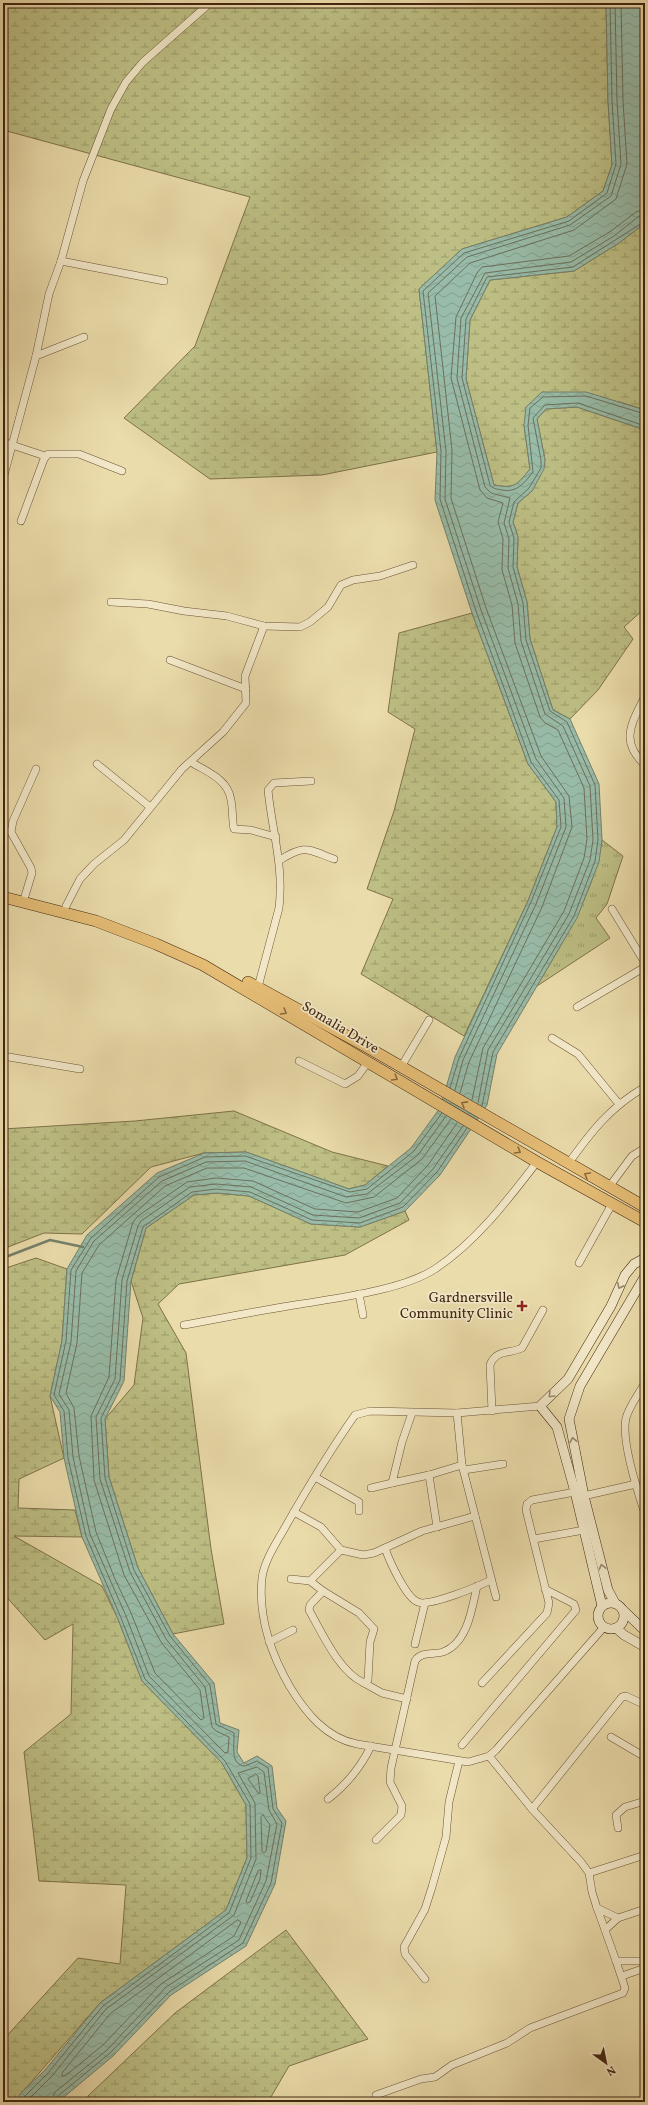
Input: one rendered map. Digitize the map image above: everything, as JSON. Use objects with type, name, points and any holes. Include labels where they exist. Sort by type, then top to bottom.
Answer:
[{"type":"main road","name":"Somalia Drive","points":[[3,891],[92,913],[163,939],[210,961],[401,1067],[435,1088],[645,1207]]},
{"type":"main road","name":"Somalia Drive","points":[[3,897],[70,913],[156,944],[203,965],[537,1162],[645,1222]]},
{"type":"street","points":[[3,479],[36,356],[49,294],[61,261],[83,181],[111,109],[126,82],[143,62],[210,3]]},
{"type":"street","points":[[61,261],[164,281]]},
{"type":"street","points":[[36,356],[84,337]]},
{"type":"street","points":[[3,442],[45,456],[48,454],[78,454],[122,471]]},
{"type":"street","points":[[21,521],[45,456]]},
{"type":"street","points":[[111,602],[148,604],[184,611],[227,616],[264,626],[290,628],[305,625],[328,608],[341,585],[353,580],[380,576],[413,565]]},
{"type":"street","points":[[66,906],[80,879],[94,864],[124,840],[182,770],[232,722],[246,703],[245,676],[264,626]]},
{"type":"street","points":[[170,660],[246,689]]},
{"type":"street","points":[[645,696],[630,726],[629,736],[633,752],[645,764]]},
{"type":"street","points":[[191,762],[218,778],[228,789],[231,798],[234,829],[251,830],[276,837]]},
{"type":"street","points":[[97,764],[150,807]]},
{"type":"street","points":[[25,896],[32,873],[31,868],[12,832],[13,821],[36,769]]},
{"type":"street","points":[[258,987],[279,908],[280,860],[268,796],[270,786],[274,784],[311,781]]},
{"type":"street","points":[[280,860],[293,852],[307,848],[334,859]]},
{"type":"street","points":[[612,909],[645,963]]},
{"type":"street","points":[[577,1007],[645,967]]},
{"type":"street","points":[[401,1067],[429,1020]]},
{"type":"street","points":[[552,1038],[578,1054],[619,1104]]},
{"type":"street","points":[[3,1056],[80,1069]]},
{"type":"street","points":[[299,1061],[345,1084],[358,1076],[368,1062]]},
{"type":"street","points":[[568,1164],[592,1130],[619,1104],[645,1087]]},
{"type":"street","points":[[609,1187],[632,1156],[645,1148]]},
{"type":"street","points":[[184,1325],[359,1294],[407,1281],[433,1270],[452,1257],[473,1238],[501,1207],[537,1162]]},
{"type":"street","points":[[579,1263],[612,1204]]},
{"type":"street","points":[[645,1258],[634,1264],[625,1275],[610,1306],[568,1379],[540,1406],[457,1413],[370,1411],[355,1415],[294,1512],[275,1546],[262,1576],[262,1602],[269,1642],[282,1673],[308,1714],[330,1734],[342,1741],[458,1761],[477,1761],[489,1756],[604,1628],[616,1628],[624,1635],[645,1647]]},
{"type":"street","points":[[604,1628],[597,1617],[602,1606],[584,1530],[569,1419],[580,1386],[624,1314],[645,1276]]},
{"type":"street","points":[[359,1294],[363,1315]]},
{"type":"street","points":[[610,1306],[624,1314]]},
{"type":"street","points":[[492,1411],[490,1364],[493,1358],[497,1354],[522,1348],[543,1310]]},
{"type":"street","points":[[568,1379],[580,1386]]},
{"type":"street","points":[[645,1383],[627,1414],[625,1422],[625,1434],[636,1484],[645,1514]]},
{"type":"street","points":[[540,1406],[557,1427],[608,1590],[624,1617],[620,1625],[616,1628]]},
{"type":"street","points":[[392,1483],[402,1442],[412,1413]]},
{"type":"street","points":[[457,1413],[463,1467],[496,1597]]},
{"type":"street","points":[[557,1427],[569,1419]]},
{"type":"street","points":[[371,1488],[463,1467],[504,1464]]},
{"type":"street","points":[[429,1475],[437,1527]]},
{"type":"street","points":[[315,1477],[359,1502],[359,1511]]},
{"type":"street","points":[[482,1683],[547,1612],[549,1603],[526,1510],[527,1504],[532,1500],[579,1495],[636,1484]]},
{"type":"street","points":[[294,1512],[321,1527],[341,1550],[363,1555],[374,1553],[437,1527],[475,1516]]},
{"type":"street","points":[[534,1539],[584,1530]]},
{"type":"street","points":[[385,1548],[392,1568],[413,1599],[418,1603],[425,1603],[491,1580]]},
{"type":"street","points":[[310,1581],[341,1550]]},
{"type":"street","points":[[291,1579],[310,1581],[323,1592],[359,1613],[374,1629],[370,1642],[368,1680],[364,1683]]},
{"type":"street","points":[[376,1840],[401,1814],[402,1806],[390,1782],[391,1768],[415,1661],[421,1655],[443,1652],[452,1647],[466,1628],[477,1586]]},
{"type":"street","points":[[462,1745],[576,1610],[574,1604],[545,1589]]},
{"type":"street","points":[[323,1592],[310,1605],[309,1610],[346,1671],[356,1680],[382,1693],[406,1699]]},
{"type":"street","points":[[415,1644],[425,1603]]},
{"type":"street","points":[[602,1606],[608,1603],[618,1606],[645,1631]]},
{"type":"street","points":[[269,1642],[293,1630]]},
{"type":"street","points":[[532,1809],[622,1697],[626,1696],[645,1705]]},
{"type":"street","points":[[611,1737],[645,1757]]},
{"type":"street","points":[[328,1798],[338,1791],[356,1771],[371,1746]]},
{"type":"street","points":[[376,2094],[421,2079],[435,2077],[452,2065],[507,2043],[530,2028],[623,1993],[625,1988],[592,1892],[589,1873],[581,1862],[532,1809],[489,1756]]},
{"type":"street","points":[[425,1979],[404,1954],[404,1947],[424,1909],[432,1886],[446,1837],[449,1802],[458,1761]]},
{"type":"street","points":[[618,1828],[616,1815],[620,1810],[645,1801]]},
{"type":"street","points":[[589,1873],[645,1855]]},
{"type":"street","points":[[598,1908],[618,1918]]},
{"type":"street","points":[[605,1930],[618,1918],[645,1909]]},
{"type":"street","points":[[616,1962],[645,1961]]},
{"type":"street","points":[[622,1976],[645,1968]]},
{"type":"green space","points":[[3,3],[606,3],[608,101],[612,165],[603,191],[567,217],[462,249],[419,289],[437,452],[322,475],[210,479],[124,418],[195,346],[250,197],[3,130]]},
{"type":"green space","points":[[645,223],[645,410],[620,402],[542,392],[524,425],[530,469],[522,479],[511,486],[494,485],[466,379],[470,320],[490,280],[574,271],[619,243]]},
{"type":"green space","points":[[577,407],[645,430],[645,608],[624,627],[633,639],[598,690],[570,719],[553,710],[530,639],[527,602],[517,567],[518,537],[513,522],[518,503],[532,491],[545,460],[537,419],[546,409]]},
{"type":"green space","points":[[472,613],[528,764],[556,802],[557,827],[528,901],[464,1036],[361,974],[393,899],[367,889],[394,811],[415,729],[388,712],[399,633]]},
{"type":"green space","points":[[602,840],[623,856],[607,904],[596,918],[610,938],[537,986],[577,916],[592,879]]},
{"type":"green space","points":[[234,1111],[332,1152],[388,1166],[365,1185],[349,1189],[246,1152],[204,1153],[151,1167],[82,1234],[44,1233],[3,1249],[3,1129],[135,1121]]},
{"type":"green space","points":[[217,1193],[249,1196],[311,1224],[360,1227],[405,1211],[409,1220],[345,1255],[179,1284],[158,1304],[186,1353],[211,1549],[224,1624],[173,1634],[138,1568],[109,1477],[105,1419],[134,1385],[143,1318],[131,1281],[146,1228],[194,1195]]},
{"type":"green space","points":[[36,1258],[67,1269],[62,1341],[50,1396],[64,1458],[19,1479],[18,1508],[75,1510],[82,1537],[14,1536],[102,1586],[118,1619],[142,1681],[222,1763],[246,1805],[247,1858],[226,1910],[100,2003],[20,2095],[19,2102],[3,2102],[3,2040],[78,1958],[120,1964],[126,1885],[39,1881],[24,1752],[71,1714],[73,1624],[45,1640],[3,1593],[3,1269]]},
{"type":"green space","points":[[286,1930],[368,2039],[289,2066],[268,2102],[88,2102],[88,2096],[175,2013]]},
{"type":"water","points":[[606,3],[645,3],[645,223],[619,243],[574,271],[490,280],[470,320],[466,379],[494,485],[511,486],[522,479],[530,469],[524,425],[526,407],[542,392],[586,392],[645,410],[645,430],[577,407],[546,409],[537,419],[545,460],[544,469],[532,491],[518,503],[513,522],[518,537],[517,567],[527,602],[530,639],[553,710],[570,719],[599,784],[602,840],[599,862],[577,918],[497,1054],[487,1105],[440,1175],[405,1211],[360,1227],[311,1224],[249,1196],[217,1193],[194,1195],[146,1228],[131,1281],[124,1381],[105,1419],[109,1477],[138,1568],[173,1634],[214,1683],[220,1723],[239,1730],[237,1752],[244,1763],[257,1756],[272,1766],[277,1808],[286,1821],[275,1884],[246,1946],[171,1995],[113,2056],[58,2102],[19,2102],[19,2095],[45,2070],[100,2003],[226,1910],[247,1858],[246,1805],[222,1763],[142,1681],[118,1619],[82,1537],[64,1458],[60,1412],[50,1396],[62,1341],[67,1269],[87,1235],[157,1173],[204,1153],[246,1152],[349,1189],[365,1185],[411,1148],[440,1108],[455,1057],[528,901],[557,827],[556,802],[528,764],[472,613],[435,500],[437,452],[419,289],[462,249],[567,217],[603,191],[612,165],[608,101]]},
{"type":"waterway","points":[[3,1258],[50,1240],[83,1247]]},
{"type":"place","name":"Gardnersville Community Clinic","points":[[522,1306]]}]
